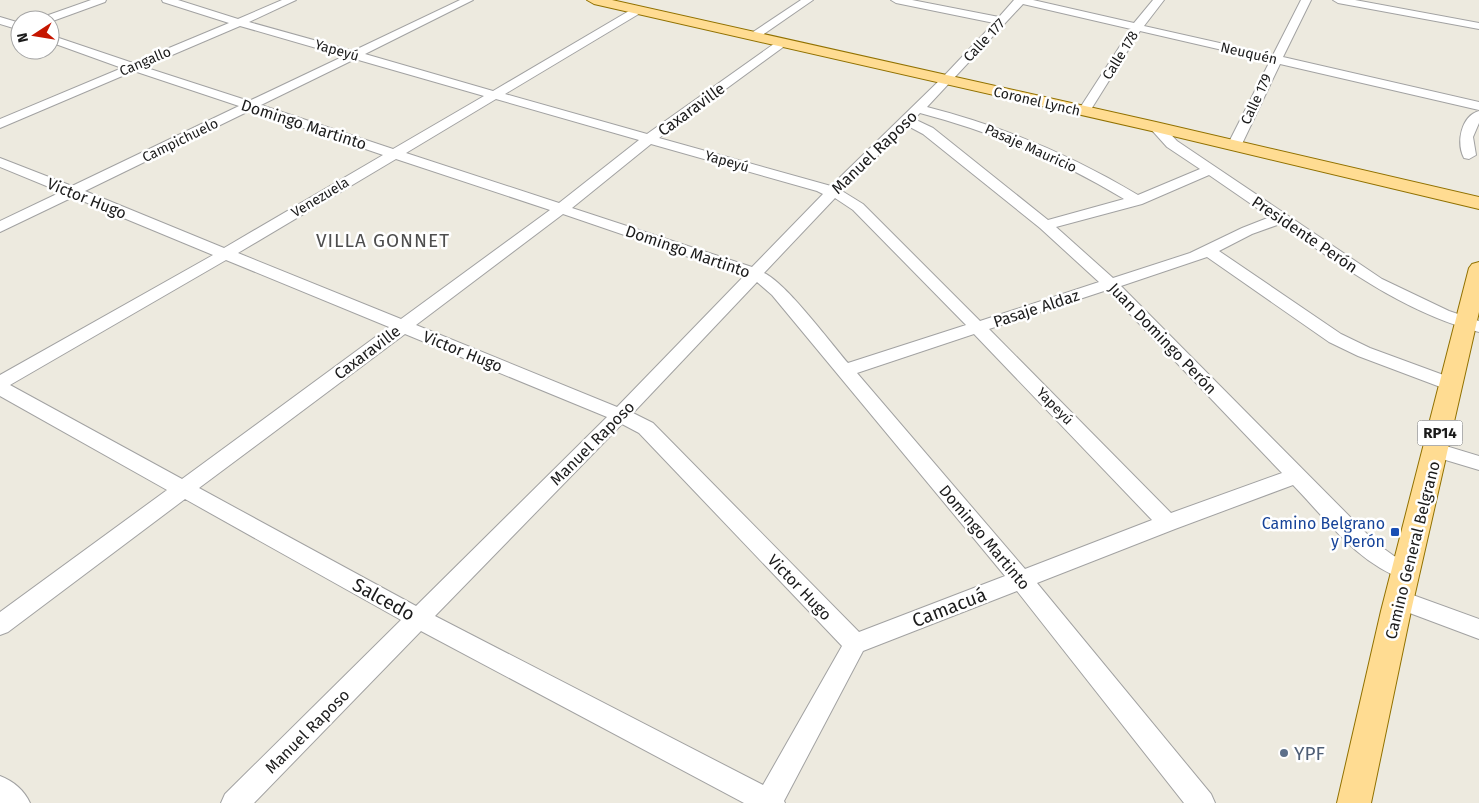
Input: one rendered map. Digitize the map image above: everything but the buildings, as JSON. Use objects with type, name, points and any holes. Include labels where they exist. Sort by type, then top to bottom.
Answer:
[{"type":"main road","name":"Coronel Lynch","points":[[594,0],[1156,127],[1479,203]]},
{"type":"main road","name":"Camino General Belgrano","points":[[1354,803],[1450,384],[1472,325],[1479,268]]},
{"type":"street","points":[[60,14],[101,0]]},
{"type":"street","name":"Yapeyú","points":[[167,0],[491,96],[833,192],[858,207],[978,327],[1167,523]]},
{"type":"street","name":"Cangallo","points":[[0,124],[291,0]]},
{"type":"street","name":"Campichuelo","points":[[0,227],[468,0]]},
{"type":"street","points":[[754,36],[808,0]]},
{"type":"street","points":[[896,0],[1001,21]]},
{"type":"street","name":"Calle 177","points":[[947,80],[1020,0]]},
{"type":"street","name":"Neuquén","points":[[1020,0],[1479,106]]},
{"type":"street","name":"Calle 178","points":[[1084,111],[1138,26],[1160,0]]},
{"type":"street","name":"Calle 179","points":[[1234,146],[1306,0]]},
{"type":"street","points":[[1338,0],[1479,26]]},
{"type":"street","name":"Venezuela","points":[[0,383],[225,254],[638,10]]},
{"type":"street","name":"Domingo Martinto","points":[[60,42],[394,154],[562,208],[755,274],[766,280],[1021,579],[1201,803]]},
{"type":"street","name":"Caxaraville","points":[[0,625],[562,208],[649,139],[782,43]]},
{"type":"street","name":"Manuel Raposo","points":[[235,803],[620,415],[833,192],[947,80]]},
{"type":"street","name":"Pasaje Mauricio","points":[[912,114],[991,129],[1054,157],[1137,201]]},
{"type":"street","name":"Juan Domingo Perón","points":[[912,114],[928,131],[1045,225],[1110,284],[1368,549],[1386,562],[1403,585]]},
{"type":"street","points":[[1469,155],[1466,133],[1470,124],[1479,114]]},
{"type":"street","name":"Presidente Perón","points":[[1156,127],[1172,144],[1376,282],[1428,309],[1472,325]]},
{"type":"street","name":"Victor Hugo","points":[[0,162],[620,415],[646,428],[855,644]]},
{"type":"street","points":[[1045,225],[1137,201],[1211,170]]},
{"type":"street","name":"Pasaje Aldaz","points":[[844,371],[1110,284],[1207,250],[1247,231],[1281,218]]},
{"type":"street","points":[[1207,250],[1335,338],[1364,352],[1450,384]]},
{"type":"street","name":"Salcedo","points":[[0,388],[419,619],[769,803]]},
{"type":"street","points":[[1436,450],[1479,463]]},
{"type":"street","name":"Camacuá","points":[[855,644],[1167,523],[1297,476]]},
{"type":"street","points":[[1403,585],[1479,629]]},
{"type":"street","points":[[769,803],[855,644]]},
{"type":"street","points":[[0,789],[16,803]]},
{"type":"place","name":"Camino Belgrano y Perón","points":[[1395,532]]},
{"type":"place","name":"YPF","points":[[1284,753]]},
{"type":"district","name":"VILLA GONNET","points":[[383,240]]}]
